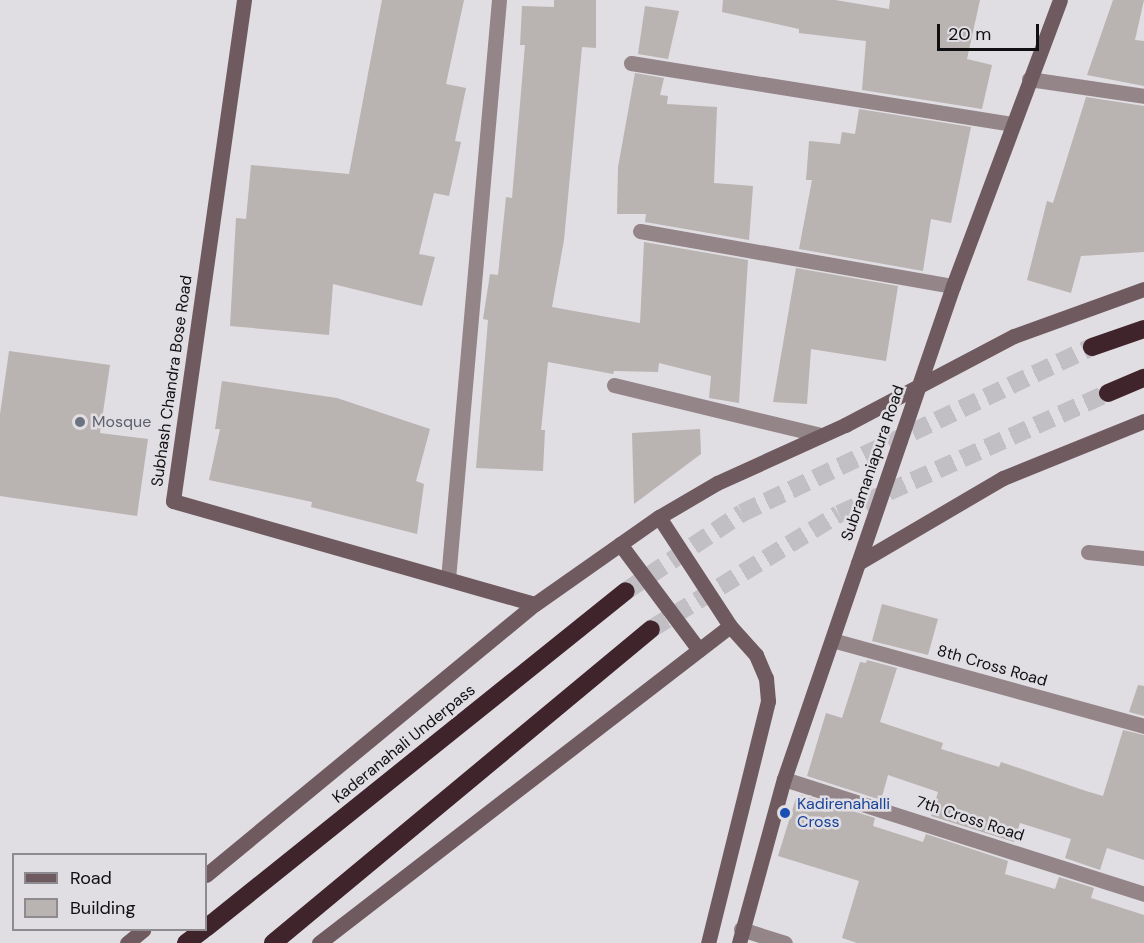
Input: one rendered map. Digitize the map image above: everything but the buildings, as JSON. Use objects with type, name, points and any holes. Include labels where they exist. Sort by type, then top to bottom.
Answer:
[{"type":"highway","points":[[1092,348],[1144,329]]},
{"type":"highway","points":[[1108,393],[1144,378]]},
{"type":"highway","name":"Kaderanahali Underpass","points":[[207,927],[626,591]]},
{"type":"highway","points":[[273,943],[651,629]]},
{"type":"highway","name":"Kaderanahali Underpass","points":[[186,943],[201,931]]},
{"type":"street","name":"Subhash Chandra Bose Road","points":[[244,0],[173,501],[535,604]]},
{"type":"street","points":[[448,579],[499,0]]},
{"type":"street","name":"Subramaniapura Road","points":[[740,936],[784,779],[918,387],[1012,124],[1060,0]]},
{"type":"street","points":[[631,63],[1012,124]]},
{"type":"street","points":[[1029,79],[1144,96]]},
{"type":"street","points":[[640,231],[953,286]]},
{"type":"street","points":[[207,874],[535,604],[659,517],[717,483],[918,387],[1014,336],[1144,289]]},
{"type":"street","points":[[614,385],[821,435]]},
{"type":"street","points":[[858,563],[1003,478],[1144,421]]},
{"type":"street","points":[[659,517],[730,626],[756,655],[766,678],[768,701],[708,943]]},
{"type":"street","points":[[621,544],[699,650]]},
{"type":"street","points":[[1088,552],[1144,558]]},
{"type":"street","points":[[319,943],[730,626]]},
{"type":"street","name":"8th Cross Road","points":[[832,640],[1144,726]]},
{"type":"street","name":"7th Cross Road","points":[[784,779],[1144,894]]},
{"type":"street","points":[[127,943],[142,931]]},
{"type":"street","points":[[740,936],[784,943]]},
{"type":"tunnel","points":[[626,591],[742,513],[1092,347]]},
{"type":"tunnel","points":[[651,629],[839,514],[1108,393]]},
{"type":"place","name":"Mosque","points":[[80,422]]},
{"type":"place","name":"Kadirenahalli Cross","points":[[785,813]]}]
